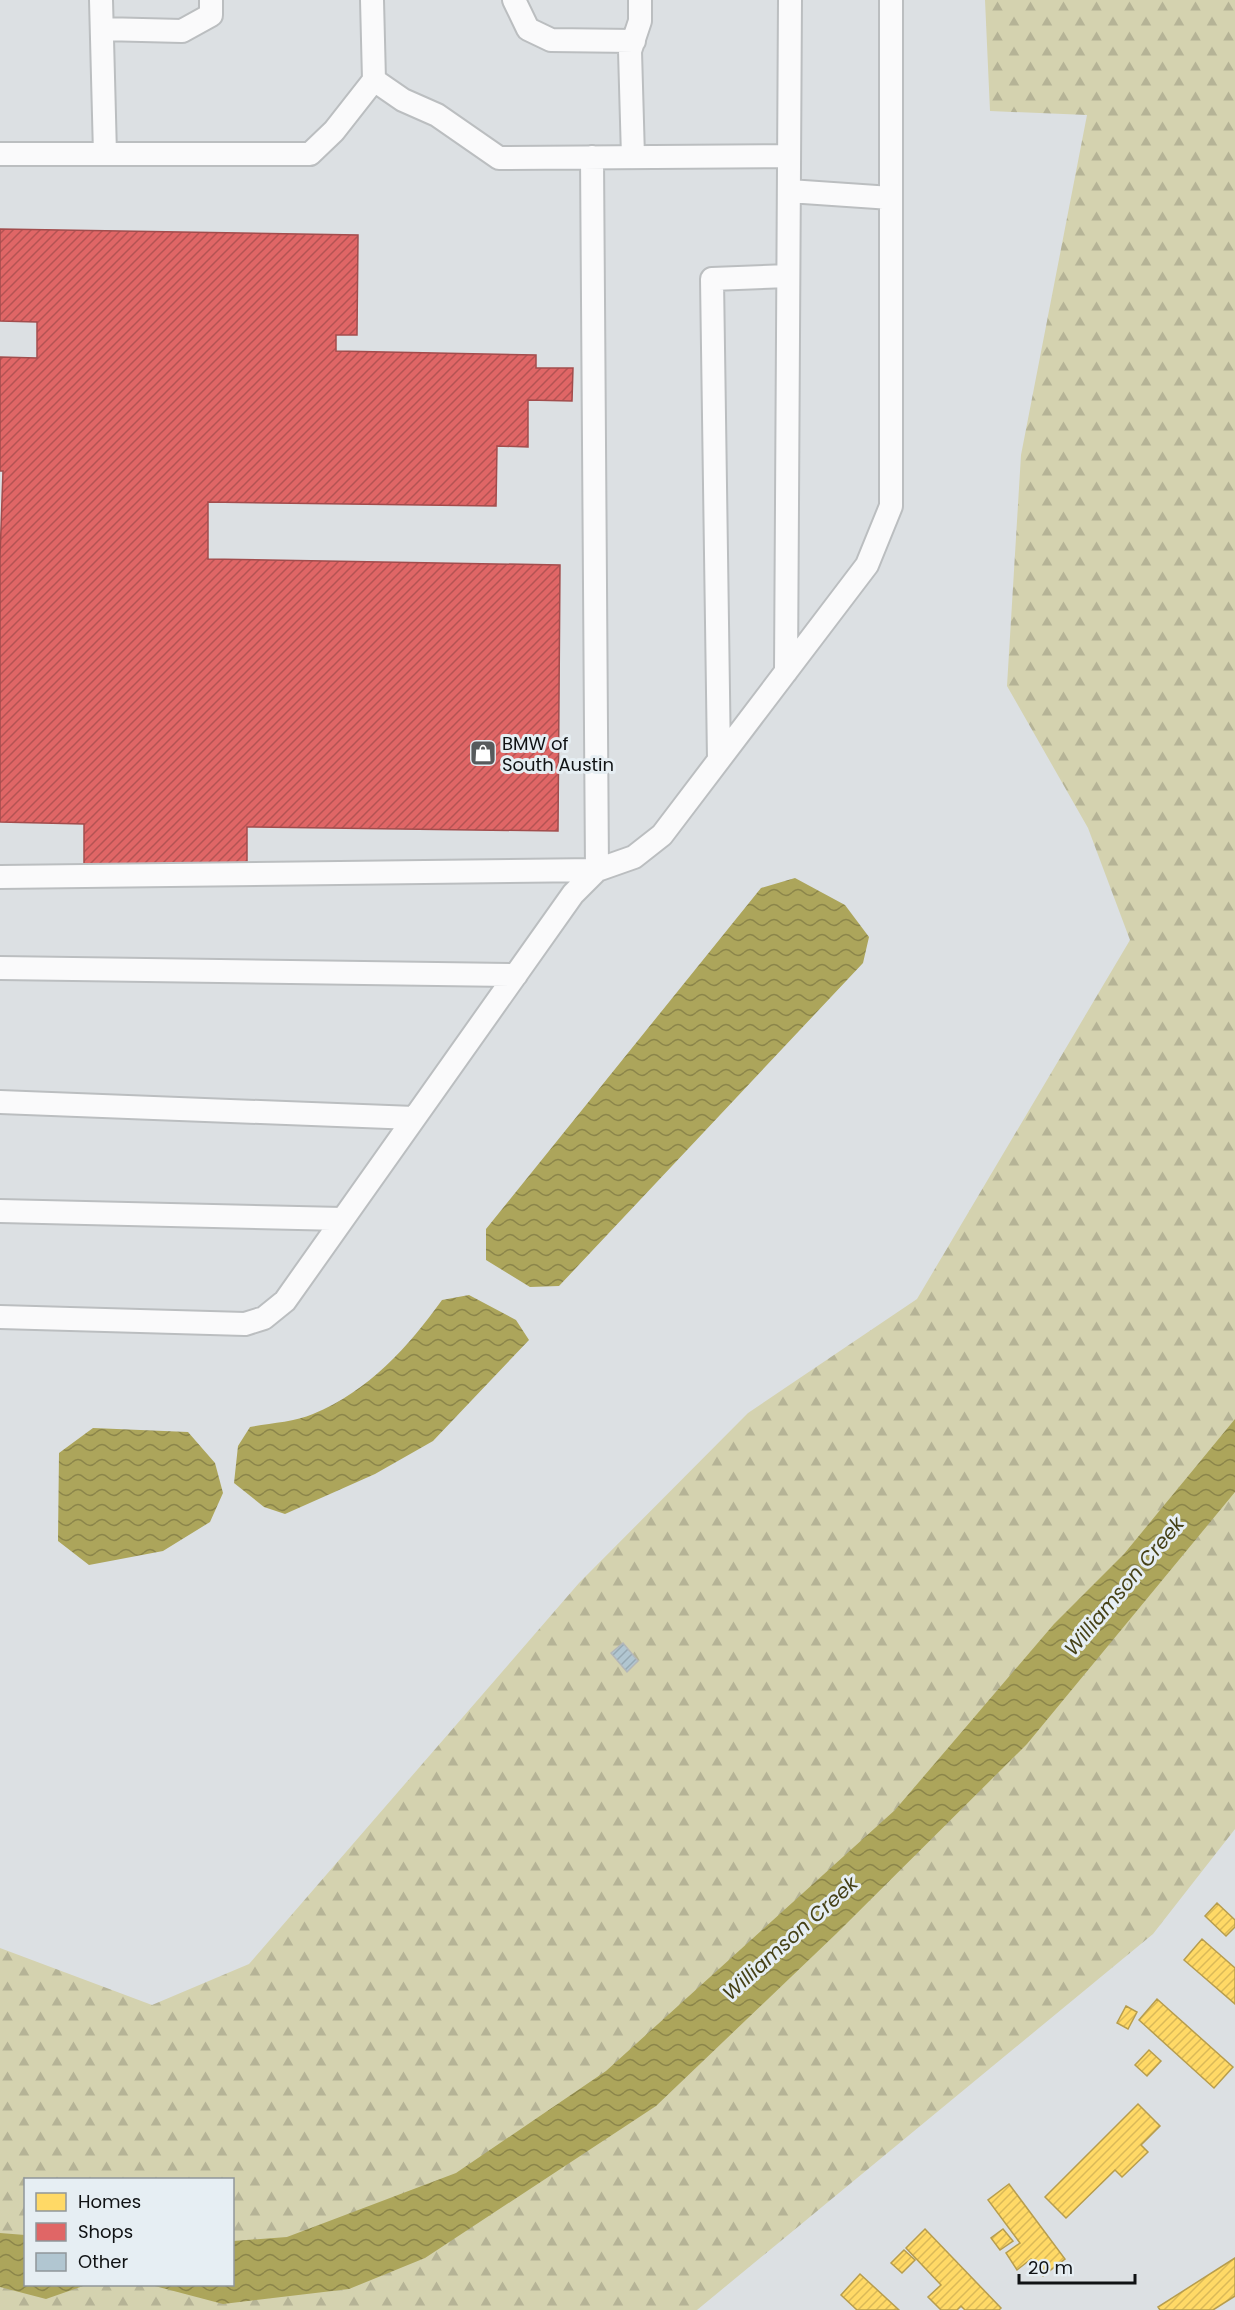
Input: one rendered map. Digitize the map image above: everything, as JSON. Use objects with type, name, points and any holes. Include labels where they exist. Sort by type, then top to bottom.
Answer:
[{"type":"lane","points":[[101,0],[105,154]]},
{"type":"lane","points":[[102,29],[182,31],[211,15],[211,0]]},
{"type":"lane","points":[[0,154],[310,154],[334,131],[375,80],[372,0]]},
{"type":"lane","points":[[514,0],[528,29],[551,40],[634,41]]},
{"type":"lane","points":[[633,157],[630,51],[640,21],[640,0]]},
{"type":"lane","points":[[786,672],[789,0]]},
{"type":"lane","points":[[0,877],[597,870],[634,856],[662,835],[867,565],[891,506],[891,0]]},
{"type":"lane","points":[[375,80],[403,100],[437,116],[499,158],[788,156]]},
{"type":"lane","points":[[0,1317],[245,1324],[264,1318],[285,1301],[573,894],[597,870],[592,157]]},
{"type":"lane","points":[[789,191],[891,198]]},
{"type":"lane","points":[[718,760],[712,279],[788,276]]},
{"type":"lane","points":[[0,968],[516,975]]},
{"type":"lane","points":[[0,1102],[414,1118]]},
{"type":"lane","points":[[0,1210],[342,1219]]},
{"type":"green space","points":[[985,0],[1235,0],[1235,1829],[1153,1934],[697,2310],[0,2310],[0,1948],[152,2005],[249,1964],[579,1583],[748,1413],[917,1299],[1130,940],[1088,828],[1007,686],[1021,455],[1087,115],[990,111]]},
{"type":"water","points":[[795,878],[845,905],[869,937],[863,963],[559,1286],[530,1287],[486,1260],[486,1229],[761,888]]},
{"type":"water","points":[[469,1295],[516,1320],[529,1340],[433,1441],[375,1474],[285,1514],[264,1507],[234,1483],[238,1446],[250,1427],[298,1419],[313,1414],[352,1393],[401,1351],[442,1300]]},
{"type":"water","name":"Williamson Creek","points":[[1235,1419],[1235,1492],[1027,1744],[837,1933],[656,2106],[425,2258],[349,2289],[223,2304],[155,2286],[234,2286],[234,2241],[287,2237],[456,2173],[606,2071],[895,1810],[1054,1624],[1124,1554]]},
{"type":"water","points":[[93,1428],[188,1432],[215,1463],[223,1493],[210,1522],[163,1551],[89,1565],[58,1541],[59,1453]]},
{"type":"water","points":[[0,2233],[24,2235],[24,2286],[83,2286],[46,2299],[0,2287]]},
{"type":"building: Homes","points":[[1217,1903],[1235,1920],[1235,1927],[1226,1936],[1205,1916]]},
{"type":"building: Homes","points":[[1202,1939],[1235,1968],[1235,2004],[1184,1960]]},
{"type":"building: Homes","points":[[1157,1999],[1233,2067],[1214,2088],[1139,2020]]},
{"type":"building: Homes","points":[[1126,2006],[1137,2012],[1128,2029],[1117,2023]]},
{"type":"building: Homes","points":[[1149,2050],[1161,2061],[1147,2076],[1135,2065]]},
{"type":"building: Homes","points":[[1138,2104],[1160,2126],[1141,2145],[1148,2152],[1122,2177],[1115,2170],[1066,2218],[1045,2197]]},
{"type":"building: Homes","points":[[1009,2184],[1065,2259],[1043,2276],[1031,2259],[1017,2270],[1006,2253],[1020,2243],[988,2200]]},
{"type":"building: Homes","points":[[925,2229],[1001,2308],[999,2310],[965,2310],[961,2306],[957,2310],[941,2310],[928,2297],[941,2285],[906,2248]]},
{"type":"building: Homes","points":[[1003,2229],[1013,2241],[1000,2250],[991,2238]]},
{"type":"building: Homes","points":[[904,2250],[915,2260],[902,2273],[891,2263]]},
{"type":"building: Homes","points":[[1235,2258],[1235,2296],[1213,2310],[1160,2310],[1158,2307]]},
{"type":"building: Homes","points":[[860,2274],[899,2310],[857,2310],[841,2295]]},
{"type":"building: Shops","points":[[0,229],[358,235],[357,335],[336,335],[336,351],[536,355],[536,368],[573,368],[572,401],[528,400],[528,447],[497,446],[496,506],[208,502],[208,559],[560,565],[558,831],[247,827],[247,866],[84,864],[84,824],[0,822],[0,557],[3,471],[0,471],[0,357],[37,358],[37,322],[0,321]]},
{"type":"building: Other","points":[[623,1643],[638,1661],[627,1672],[611,1653]]},
{"type":"place","name":"BMW of South Austin","points":[[483,753]]}]
